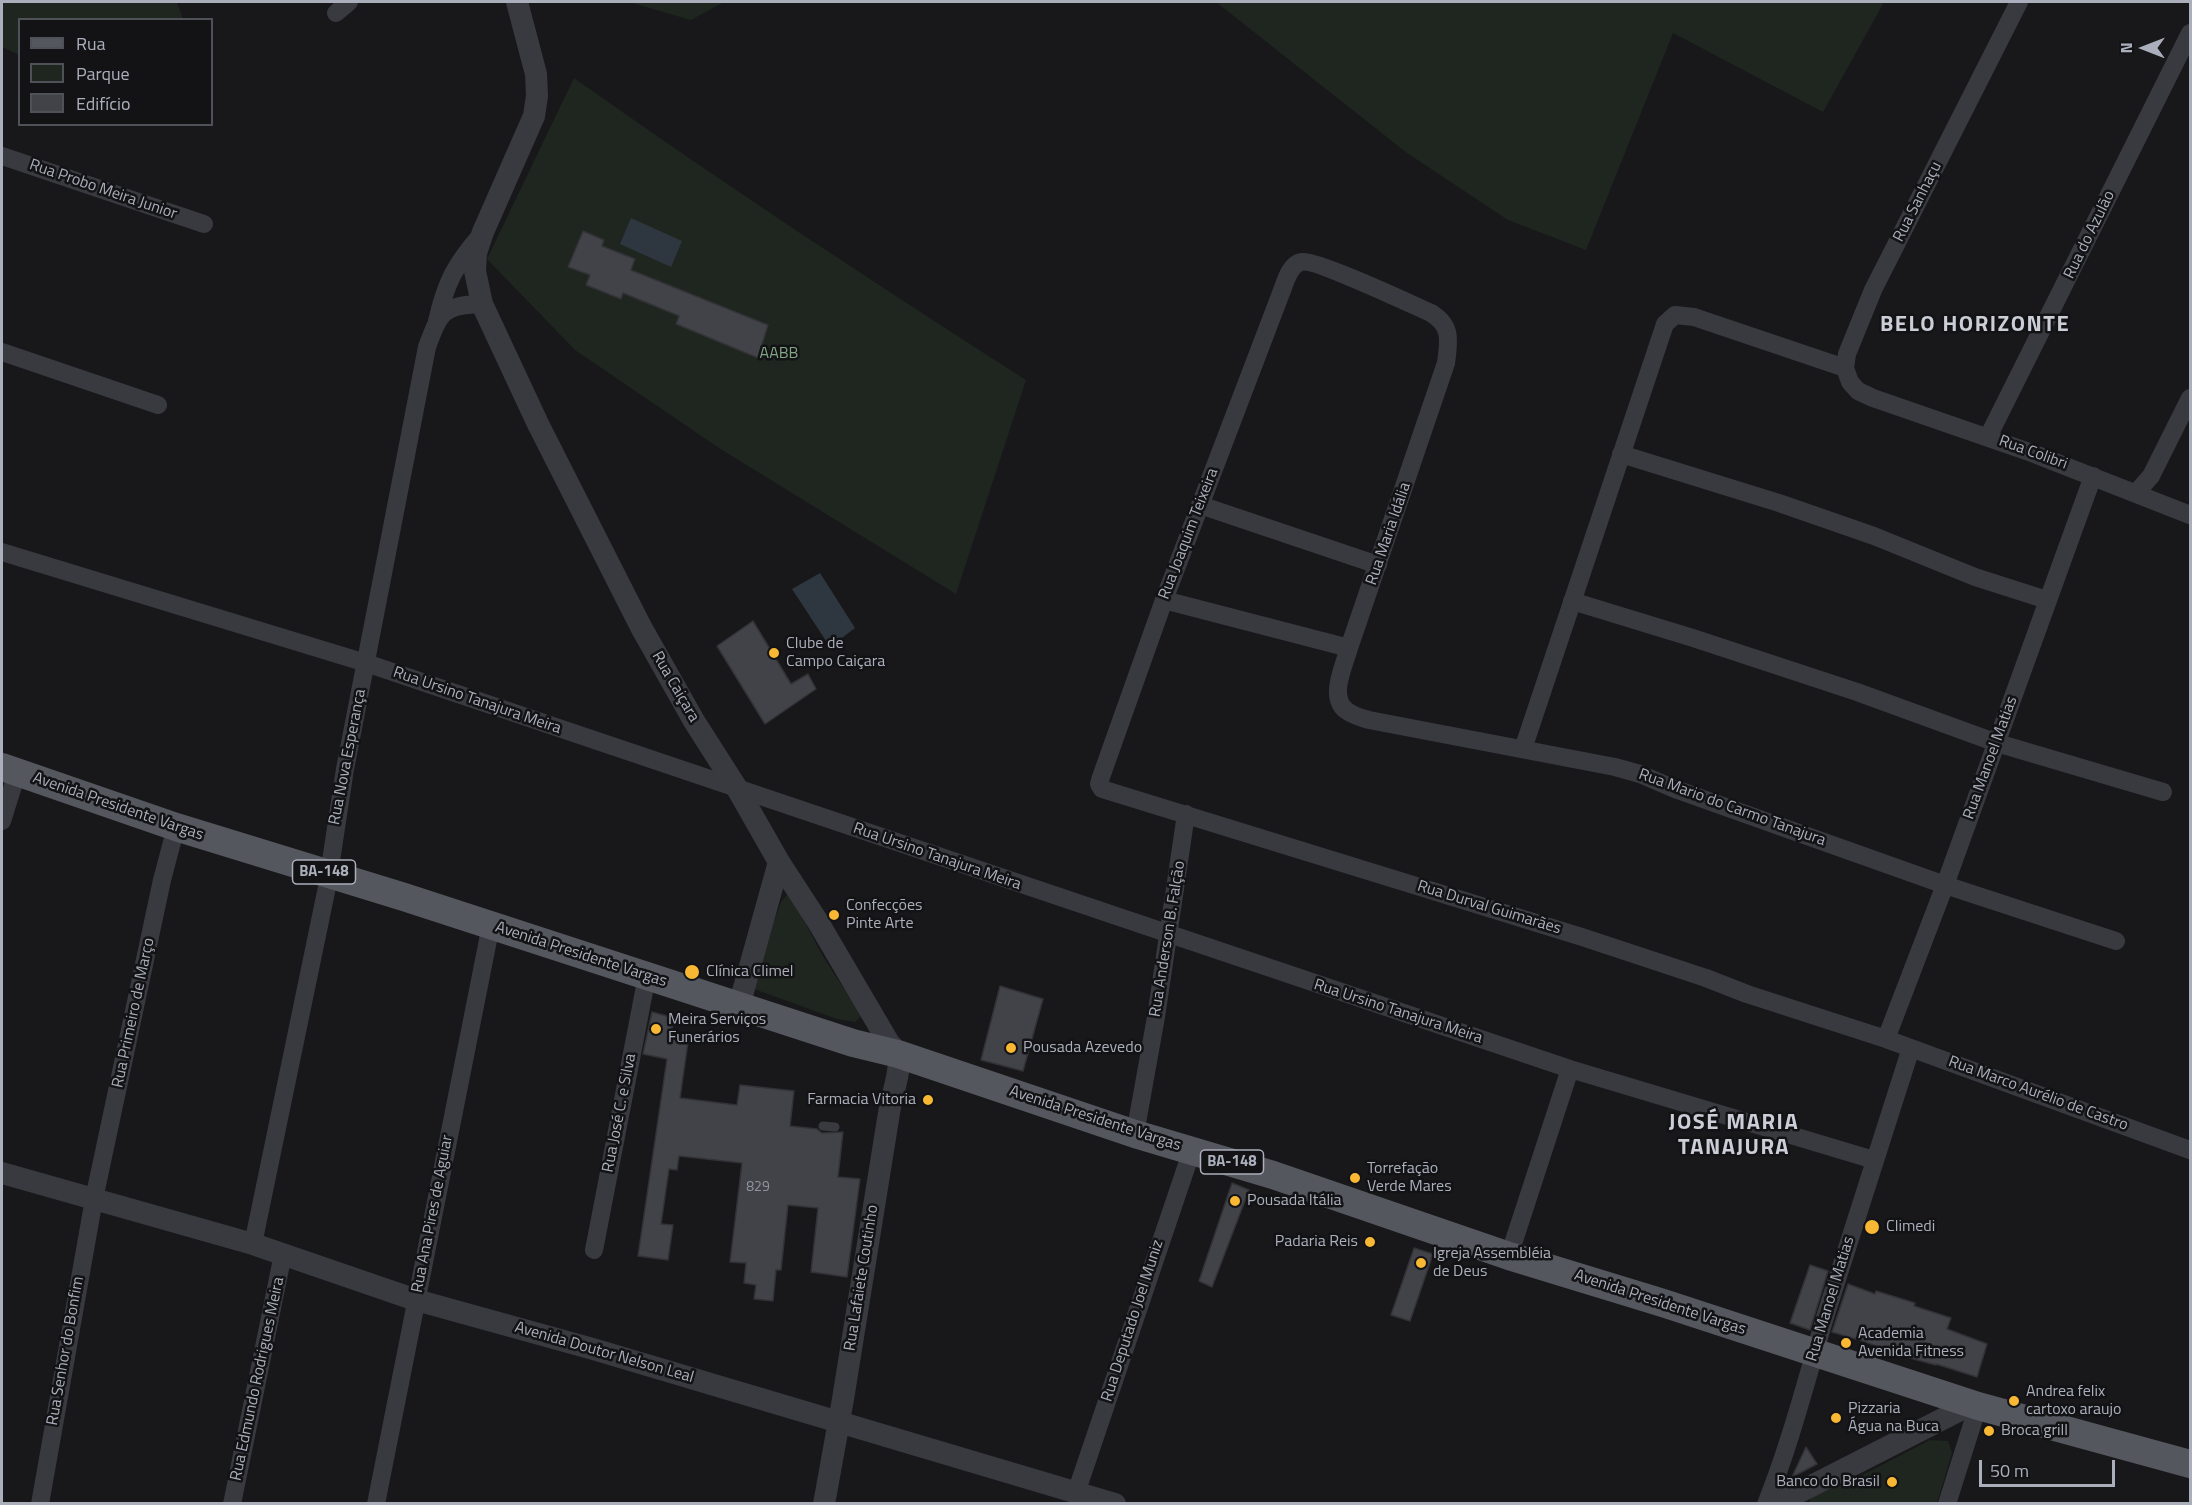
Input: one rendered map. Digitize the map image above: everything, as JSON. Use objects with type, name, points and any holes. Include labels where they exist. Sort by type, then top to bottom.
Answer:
[{"type":"main road","name":"Avenida Presidente Vargas","points":[[9,770],[176,827],[492,925],[853,1043],[898,1054],[1135,1134],[1272,1175],[1509,1256],[1663,1303],[1975,1405],[2190,1464]]},
{"type":"street","name":"Rua Caiçara","points":[[517,2],[536,74],[537,96],[534,117],[476,253],[475,271],[482,304],[538,424],[630,607],[694,721],[738,790],[778,862],[818,922],[889,1043],[898,1054]]},
{"type":"street","name":"Rua Sanhaçu","points":[[1845,368],[1847,354],[1873,290],[2019,2]]},
{"type":"street","name":"Rua do Azulão","points":[[1988,437],[2190,33]]},
{"type":"street","name":"Rua Probo Meira Junior","points":[[2,156],[204,224]]},
{"type":"street","points":[[435,326],[449,279],[456,264],[483,232]]},
{"type":"street","name":"Rua Joaquim Teixeira","points":[[1101,777],[1164,600],[1281,292],[1294,266],[1301,261],[1308,262],[1443,320],[1448,331],[1449,346],[1446,363]]},
{"type":"street","name":"Rua Nova Esperança","points":[[253,1244],[328,874],[336,820],[427,347],[435,326],[445,311],[454,307],[482,304]]},
{"type":"street","points":[[1523,749],[1665,324],[1675,315],[1694,317],[1845,368]]},
{"type":"street","points":[[2,352],[158,405]]},
{"type":"street","name":"Rua Maria Idália","points":[[1341,705],[1338,696],[1339,685],[1349,648],[1446,363]]},
{"type":"street","name":"Rua Colibri","points":[[1845,368],[1850,382],[1858,391],[1873,398],[1988,437],[2190,515]]},
{"type":"street","points":[[2136,493],[2151,476],[2190,399]]},
{"type":"street","points":[[1621,454],[1779,503],[1874,536],[1974,577],[2047,600]]},
{"type":"street","name":"Rua Manoel Matias","points":[[1886,1039],[1945,885],[2093,476]]},
{"type":"street","points":[[1200,505],[1378,565]]},
{"type":"street","name":"Rua Ursino Tanajura Meira","points":[[2,552],[366,663],[1570,1069],[1874,1160]]},
{"type":"street","points":[[1164,600],[1349,648]]},
{"type":"street","points":[[1572,601],[1857,692],[1996,743],[2163,792]]},
{"type":"street","name":"Rua Mario do Carmo Tanajura","points":[[1341,705],[1354,715],[1369,720],[1640,774],[1675,789],[1945,885],[2116,941]]},
{"type":"street","points":[[2,821],[9,770]]},
{"type":"street","name":"Rua Durval Guimarães","points":[[1101,777],[1099,784],[1102,789],[1582,937],[1886,1039]]},
{"type":"street","name":"Rua Anderson B. Falção","points":[[1135,1134],[1148,1068],[1186,814]]},
{"type":"street","name":"Rua Primeiro de Março","points":[[94,1199],[162,880],[176,827]]},
{"type":"street","points":[[739,1006],[778,862]]},
{"type":"street","name":"Rua Ana Pires de Aguiar","points":[[376,1503],[492,925]]},
{"type":"street","name":"Rua José C. e Silva","points":[[594,1250],[647,976]]},
{"type":"street","name":"Rua Marco Aurélio de Castro","points":[[1886,1039],[1909,1054],[2190,1150]]},
{"type":"street","name":"Rua Lafaiete Coutinho","points":[[824,1503],[893,1089],[899,1072],[898,1054]]},
{"type":"street","name":"Rua Manoel Matias","points":[[1766,1503],[1816,1353],[1826,1314],[1909,1054]]},
{"type":"street","points":[[1509,1256],[1570,1069]]},
{"type":"street","name":"Rua Deputado Joel Muniz","points":[[1076,1492],[1192,1150]]},
{"type":"street","name":"Avenida Doutor Nelson Leal","points":[[2,1173],[253,1244],[416,1300],[1115,1503]]},
{"type":"street","name":"Rua Senhor do Bonfim","points":[[40,1503],[94,1199]]},
{"type":"street","name":"Rua Edmundo Rodrigues Meira","points":[[232,1503],[283,1254]]},
{"type":"street","points":[[1776,1503],[1975,1405]]},
{"type":"street","points":[[1947,1503],[1975,1405]]},
{"type":"lane","points":[[823,1126],[835,1127]]},
{"type":"green space","points":[[2,2],[177,2],[183,18],[18,18],[18,55],[2,47]]},
{"type":"green space","points":[[629,2],[724,2],[691,20]]},
{"type":"green space","points":[[1216,2],[1884,2],[1823,112],[1673,33],[1586,250],[1508,220],[1407,153]]},
{"type":"green space","name":"AABB","points":[[574,78],[798,232],[1026,380],[956,594],[719,448],[575,350],[487,259]]},
{"type":"green space","points":[[787,895],[861,1016],[855,1022],[837,1019],[754,989],[759,963],[781,902]]},
{"type":"green space","points":[[1930,1440],[1948,1441],[1952,1453],[1937,1503],[1809,1504],[1811,1497],[1855,1479]]},
{"type":"shaded area","points":[[631,218],[682,241],[671,267],[620,244]]},
{"type":"shaded area","points":[[820,573],[855,628],[830,647],[792,589]]},
{"type":"building","points":[[583,231],[604,240],[602,246],[635,259],[631,270],[768,325],[758,358],[676,324],[679,316],[623,293],[621,299],[586,285],[590,275],[568,267]]},
{"type":"building","points":[[753,621],[791,684],[808,674],[816,689],[765,724],[717,646]]},
{"type":"building","points":[[1000,986],[1043,999],[1023,1071],[981,1060]]},
{"type":"building","points":[[652,1012],[674,1018],[670,1039],[688,1042],[680,1098],[737,1105],[740,1085],[794,1091],[790,1126],[817,1129],[822,1133],[843,1132],[838,1177],[860,1179],[847,1277],[811,1272],[818,1208],[788,1205],[781,1270],[776,1270],[773,1301],[754,1299],[756,1285],[744,1283],[746,1263],[730,1262],[742,1163],[679,1156],[677,1170],[669,1169],[661,1224],[673,1225],[668,1260],[638,1256],[667,1059],[643,1054]]},
{"type":"building","points":[[1232,1183],[1249,1190],[1212,1287],[1199,1281]]},
{"type":"building","points":[[1414,1248],[1433,1254],[1410,1321],[1391,1315]]},
{"type":"building","points":[[1810,1265],[1828,1271],[1810,1330],[1790,1323]]},
{"type":"building","points":[[1848,1284],[1875,1294],[1876,1291],[1915,1303],[1914,1306],[1951,1318],[1947,1329],[1987,1344],[1977,1377],[1906,1357],[1832,1332]]},
{"type":"building","points":[[1806,1447],[1817,1464],[1792,1477]]},
{"type":"place","name":"Clube de Campo Caiçara","points":[[774,653]]},
{"type":"place","name":"Confecções Pinte Arte","points":[[834,915]]},
{"type":"place","name":"Clínica Climel","points":[[692,972]]},
{"type":"place","name":"Meira Serviços Funerários","points":[[656,1029]]},
{"type":"place","name":"Pousada Azevedo","points":[[1011,1048]]},
{"type":"place","name":"Farmacia Vitoria","points":[[928,1100]]},
{"type":"place","name":"Torrefação Verde Mares","points":[[1355,1178]]},
{"type":"place","name":"Pousada Itália","points":[[1235,1201]]},
{"type":"place","name":"Climedi","points":[[1872,1227]]},
{"type":"place","name":"Padaria Reis","points":[[1370,1242]]},
{"type":"place","name":"Igreja Assembléia de Deus","points":[[1421,1263]]},
{"type":"place","name":"Academia Avenida Fitness","points":[[1846,1343]]},
{"type":"place","name":"Andrea felix cartoxo araujo","points":[[2014,1401]]},
{"type":"place","name":"Pizzaria Água na Buca","points":[[1836,1418]]},
{"type":"place","name":"Broca grill","points":[[1989,1431]]},
{"type":"place","name":"Banco do Brasil","points":[[1892,1482]]},
{"type":"district","name":"BELO HORIZONTE","points":[[1975,326]]},
{"type":"district","name":"JOSÉ MARIA TANAJURA","points":[[1734,1136]]}]
